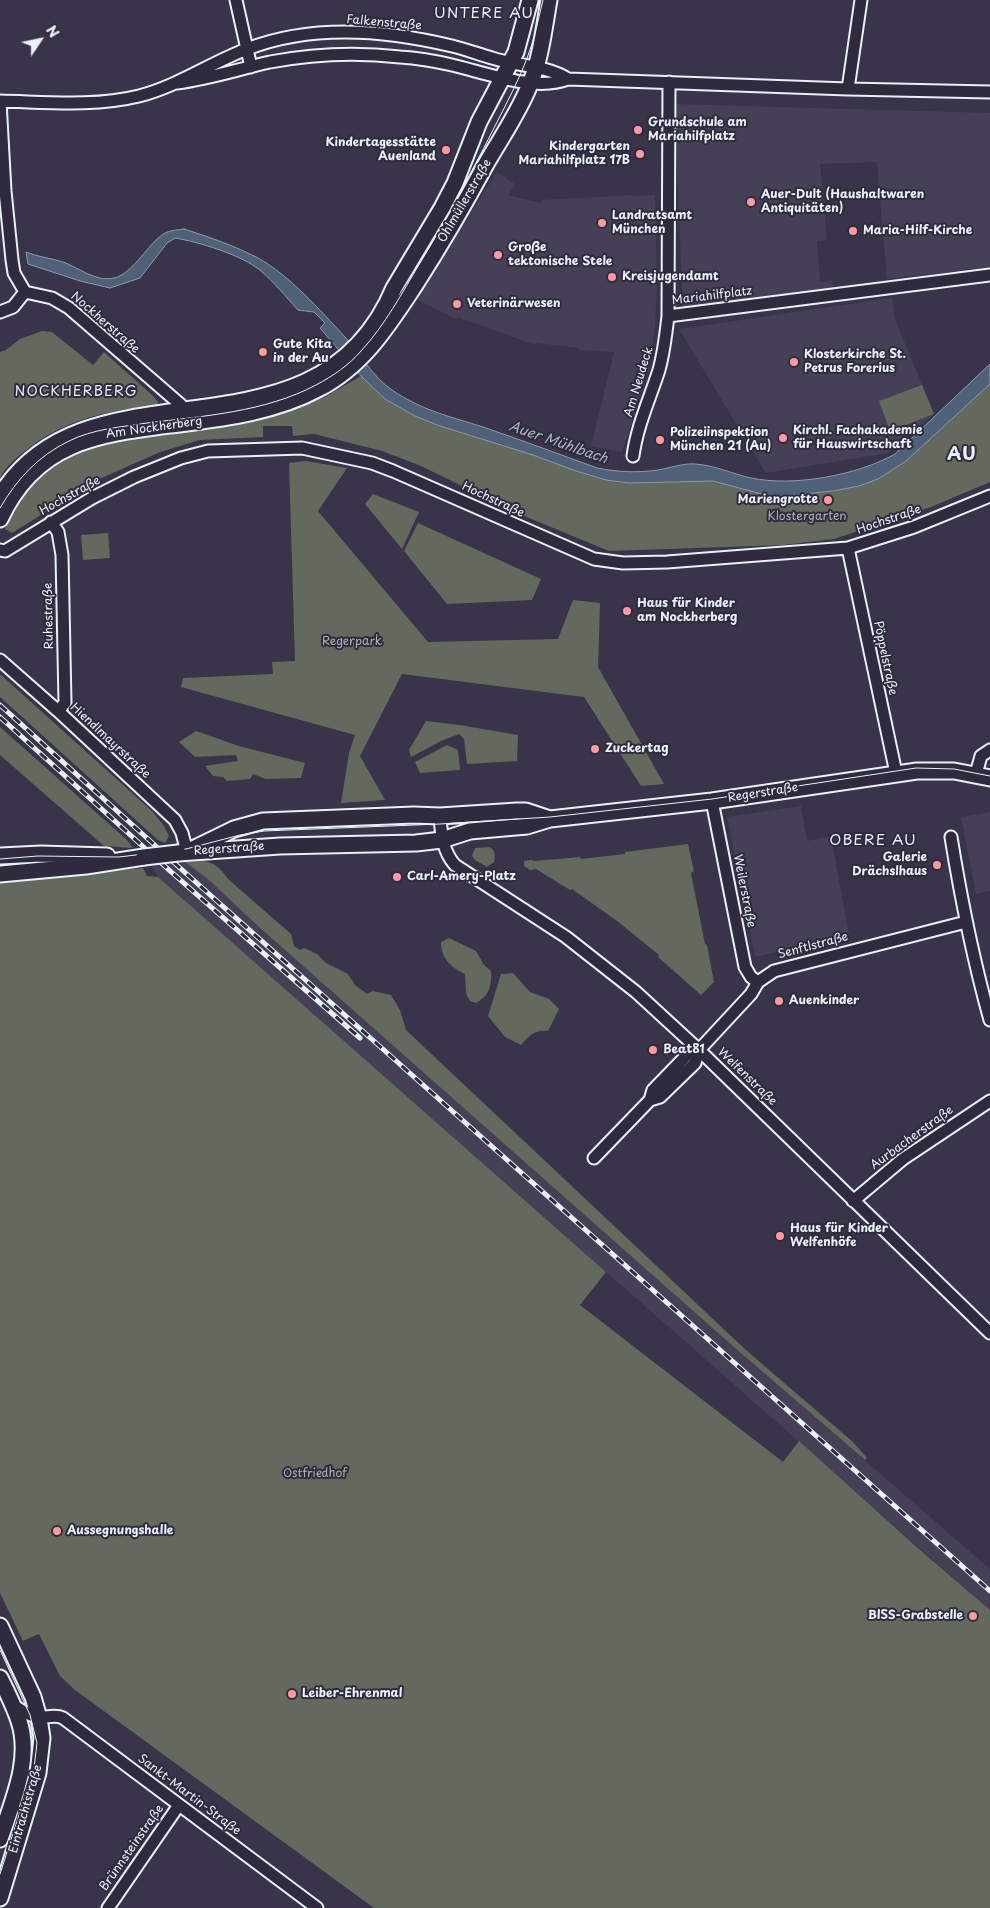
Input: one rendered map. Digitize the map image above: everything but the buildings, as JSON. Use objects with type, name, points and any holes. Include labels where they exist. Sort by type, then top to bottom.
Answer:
[{"type":"main road","name":"Ohlmüllerstraße","points":[[319,375],[337,364],[369,331],[388,302],[394,288],[446,200],[479,122],[521,38],[530,0]]},
{"type":"main road","name":"Ohlmüllerstraße","points":[[336,379],[357,362],[380,338],[478,180],[533,75],[549,0]]},
{"type":"main road","name":"Am Nockherberg","points":[[0,496],[26,464],[48,446],[65,436],[111,422],[256,399],[286,390],[319,375]]},
{"type":"main road","name":"Am Nockherberg","points":[[0,519],[11,498],[31,473],[48,459],[75,444],[109,434],[217,419],[259,411],[305,395],[336,379]]},
{"type":"main road","name":"Regerstraße","points":[[182,852],[280,846],[416,843],[442,840],[470,831],[527,826],[550,819],[712,801],[896,773],[937,770],[983,776]]},
{"type":"main road","name":"Regerstraße","points":[[182,852],[234,828],[263,820],[405,815],[440,816],[517,811],[526,811],[550,819]]},
{"type":"main road","points":[[0,874],[86,866],[182,852]]},
{"type":"main road","points":[[0,856],[50,854],[140,858]]},
{"type":"main road","name":"Eintrachtstraße","points":[[0,1626],[33,1697],[42,1738],[38,1774],[0,1898]]},
{"type":"main road","name":"Eintrachtstraße","points":[[0,1678],[20,1722],[23,1740],[21,1768],[2,1823],[0,1839]]},
{"type":"street","points":[[236,0],[251,67]]},
{"type":"street","points":[[848,89],[861,0]]},
{"type":"street","name":"Falkenstraße","points":[[178,83],[247,49],[288,38],[342,32],[372,33],[454,46],[510,63],[533,75]]},
{"type":"street","name":"Falkenstraße","points":[[0,101],[98,102],[138,96],[178,83],[196,81],[286,60],[343,54],[427,60],[502,78]]},
{"type":"street","points":[[502,78],[533,75],[551,83],[568,79],[990,92]]},
{"type":"street","name":"Mariahilfplatz","points":[[669,82],[668,316],[990,275]]},
{"type":"street","points":[[0,101],[5,191],[12,260],[14,273],[25,292],[14,307],[0,312]]},
{"type":"street","name":"Nockherstraße","points":[[25,292],[58,300],[181,405],[182,411]]},
{"type":"street","name":"Am Neudeck","points":[[633,456],[641,423],[659,368],[665,343],[668,316]]},
{"type":"street","name":"Hochstraße","points":[[0,550],[5,551],[92,498],[134,477],[181,458],[208,451],[302,448],[324,451],[372,463],[408,476],[598,561],[667,562],[848,548],[914,527],[990,496]]},
{"type":"street","name":"Ruhestraße","points":[[51,522],[58,532],[62,555],[64,703],[58,711]]},
{"type":"street","name":"Pöppelstraße","points":[[848,548],[896,773]]},
{"type":"street","name":"Hiendlmayrstraße","points":[[0,660],[175,820],[182,833],[182,852]]},
{"type":"street","points":[[983,776],[981,756],[990,750]]},
{"type":"street","name":"Weilerstraße","points":[[712,801],[745,967],[751,977],[758,982]]},
{"type":"street","name":"Welfenstraße","points":[[440,816],[442,840],[450,861],[454,865],[542,921],[597,960],[636,992],[699,1050],[990,1333]]},
{"type":"street","points":[[951,837],[977,974],[990,1020]]},
{"type":"street","name":"Senftlstraße","points":[[594,1158],[650,1100],[660,1097],[694,1063],[699,1050],[751,994],[758,982],[765,976],[785,966],[966,922]]},
{"type":"street","name":"Aurbacherstraße","points":[[854,1201],[903,1159],[990,1101]]},
{"type":"street","points":[[13,1705],[39,1718],[23,1740]]},
{"type":"street","name":"Sankt-Martin-Straße","points":[[39,1718],[59,1716],[63,1718],[317,1908]]},
{"type":"street","name":"Brünnsteinstraße","points":[[108,1908],[179,1805]]},
{"type":"shaded area","points":[[674,104],[990,113],[990,267],[887,279],[877,162],[820,164],[827,240],[817,241],[820,282],[832,281],[833,289],[683,307]]},
{"type":"shaded area","name":"Landratsamt München","points":[[497,172],[515,184],[508,195],[540,203],[541,200],[655,195],[657,282],[655,326],[650,367],[622,452],[591,446],[614,352],[579,350],[579,348],[536,343],[535,345],[458,317],[456,319],[418,300],[426,284]]},
{"type":"shaded area","points":[[892,298],[895,319],[934,414],[888,453],[766,473],[679,329]]},
{"type":"shaded area","points":[[801,806],[807,841],[831,836],[849,935],[755,957],[727,817]]},
{"type":"shaded area","points":[[990,812],[990,891],[976,894],[961,817]]},
{"type":"shaded area","points":[[185,862],[209,880],[259,927],[735,1348],[990,1569],[990,1610],[158,877],[152,866]]},
{"type":"green space","points":[[42,331],[52,332],[93,365],[104,352],[153,396],[158,405],[90,417],[59,429],[21,454],[9,465],[0,478],[0,352],[6,350],[20,339]]},
{"type":"green space","name":"Klostergarten","points":[[361,376],[385,399],[415,416],[440,426],[606,480],[629,483],[713,481],[773,497],[833,491],[859,486],[878,479],[906,461],[990,384],[990,482],[931,507],[834,539],[783,545],[609,551],[517,513],[421,466],[382,451],[314,434],[293,436],[292,426],[263,426],[263,437],[200,440],[160,452],[97,480],[12,533],[5,529],[20,500],[40,475],[58,462],[77,453],[97,445],[282,411],[323,398]]},
{"type":"green space","points":[[922,385],[934,414],[890,431],[879,401]]},
{"type":"green space","name":"Regerpark","points":[[306,461],[347,468],[318,511],[428,642],[558,639],[573,600],[600,603],[598,667],[664,784],[641,786],[584,697],[402,674],[360,756],[385,800],[341,803],[349,753],[355,735],[181,687],[183,678],[273,674],[272,662],[295,661],[289,463]]},
{"type":"green space","points":[[373,494],[419,512],[402,549],[365,504]]},
{"type":"green space","points":[[418,523],[541,579],[532,600],[447,604],[404,551]]},
{"type":"green space","points":[[108,533],[110,558],[83,560],[81,535]]},
{"type":"green space","points":[[0,674],[152,811],[169,836],[165,843],[158,840],[0,697]]},
{"type":"green space","points":[[426,721],[518,735],[517,761],[467,764],[464,739],[459,734],[411,757],[409,750]]},
{"type":"green space","points":[[0,727],[127,840],[133,848],[104,846],[0,755]]},
{"type":"green space","points":[[196,731],[239,746],[305,763],[301,778],[266,779],[253,774],[250,779],[227,781],[223,777],[213,776],[205,766],[238,761],[236,755],[195,757],[179,742]]},
{"type":"green space","points":[[447,745],[458,750],[460,770],[420,773],[415,762]]},
{"type":"green space","points":[[688,844],[694,871],[691,873],[714,982],[701,995],[658,957],[659,955],[617,921],[572,889],[570,890],[536,869],[530,870],[524,866],[524,861],[531,860],[580,857],[581,859]]},
{"type":"green space","points":[[489,847],[494,851],[495,858],[494,862],[487,867],[472,856],[475,848]]},
{"type":"green space","points":[[204,861],[218,867],[228,879],[291,934],[294,946],[300,950],[304,948],[317,954],[326,963],[348,974],[355,985],[367,994],[373,991],[391,995],[400,1010],[406,1030],[747,1351],[853,1442],[867,1458],[865,1460],[735,1348],[259,927],[209,880],[185,862]]},
{"type":"green space","name":"Ostfriedhof","points":[[143,868],[147,876],[158,877],[606,1272],[580,1305],[783,1462],[799,1441],[990,1610],[990,1908],[374,1908],[75,1690],[60,1676],[39,1634],[23,1641],[0,1593],[0,882]]},
{"type":"green space","points":[[449,938],[476,951],[484,965],[491,971],[489,990],[476,1003],[470,1001],[466,994],[465,974],[451,965],[445,958],[441,942]]},
{"type":"green space","points":[[513,973],[530,992],[549,999],[559,1009],[548,1031],[539,1031],[533,1034],[521,1045],[505,1037],[488,1016],[501,974]]},
{"type":"water","points":[[184,229],[222,242],[270,265],[326,316],[378,378],[403,397],[436,412],[597,468],[642,472],[695,464],[751,478],[786,481],[806,480],[845,473],[863,468],[895,454],[990,364],[990,384],[906,461],[878,479],[859,486],[833,491],[773,497],[713,481],[629,483],[606,480],[440,426],[415,416],[385,399],[361,376],[320,328],[325,323],[314,312],[298,310],[261,271],[253,265],[220,250],[175,238],[167,243],[140,278],[110,288],[80,281],[28,264],[26,252],[63,262],[100,278],[114,278],[128,271],[159,237],[165,233]]},
{"type":"tram line","points":[[0,508],[29,469],[58,447],[78,437],[107,429],[234,412],[255,407],[296,394],[316,385],[335,374],[351,361],[378,331],[393,308],[466,182],[523,69],[533,41],[543,0]]},
{"type":"tram line","points":[[0,859],[38,856],[119,857],[186,849],[264,831],[440,824],[550,817],[712,799],[916,768],[954,769],[990,776]]},
{"type":"tram line","points":[[0,1650],[30,1715],[37,1743],[34,1768],[0,1874]]},
{"type":"railway","points":[[0,705],[990,1591]]},
{"type":"railway","points":[[0,717],[169,870],[360,1038]]},
{"type":"place","name":"Grundschule am Mariahilfplatz","points":[[638,130]]},
{"type":"place","name":"Kindertagesstätte Auenland","points":[[446,150]]},
{"type":"place","name":"Kindergarten Mariahilfplatz 17B","points":[[640,154]]},
{"type":"place","name":"Auer-Dult (Haushaltwaren Antiquitäten)","points":[[751,202]]},
{"type":"place","name":"Landratsamt München","points":[[602,223]]},
{"type":"place","name":"Maria-Hilf-Kirche","points":[[853,231]]},
{"type":"place","name":"Große tektonische Stele","points":[[498,255]]},
{"type":"place","name":"Kreisjugendamt","points":[[612,277]]},
{"type":"place","name":"Veterinärwesen","points":[[457,304]]},
{"type":"place","name":"Gute Kita in der Au","points":[[263,352]]},
{"type":"place","name":"Klosterkirche St. Petrus Forerius","points":[[794,362]]},
{"type":"place","name":"Kirchl. Fachakademie für Hauswirtschaft","points":[[783,438]]},
{"type":"place","name":"Polizeiinspektion München 21 (Au)","points":[[660,440]]},
{"type":"place","name":"Mariengrotte","points":[[828,500]]},
{"type":"place","name":"Haus für Kinder am Nockherberg","points":[[627,611]]},
{"type":"place","name":"Zuckertag","points":[[595,749]]},
{"type":"place","name":"Galerie Drächslhaus","points":[[937,865]]},
{"type":"place","name":"Carl-Amery-Platz","points":[[397,877]]},
{"type":"place","name":"Auenkinder","points":[[779,1001]]},
{"type":"place","name":"Beat81","points":[[653,1050]]},
{"type":"place","name":"Haus für Kinder Welfenhöfe","points":[[780,1236]]},
{"type":"place","name":"Aussegnungshalle","points":[[57,1531]]},
{"type":"place","name":"BISS-Grabstelle","points":[[973,1616]]},
{"type":"place","name":"Leiber-Ehrenmal","points":[[292,1694]]},
{"type":"district","name":"UNTERE AU","points":[[484,14]]},
{"type":"district","name":"NOCKHERBERG","points":[[76,392]]},
{"type":"district","name":"AU","points":[[962,455]]},
{"type":"district","name":"OBERE AU","points":[[873,841]]},
{"type":"water label","name":"Auer Mühlbach","points":[[558,443]]}]
